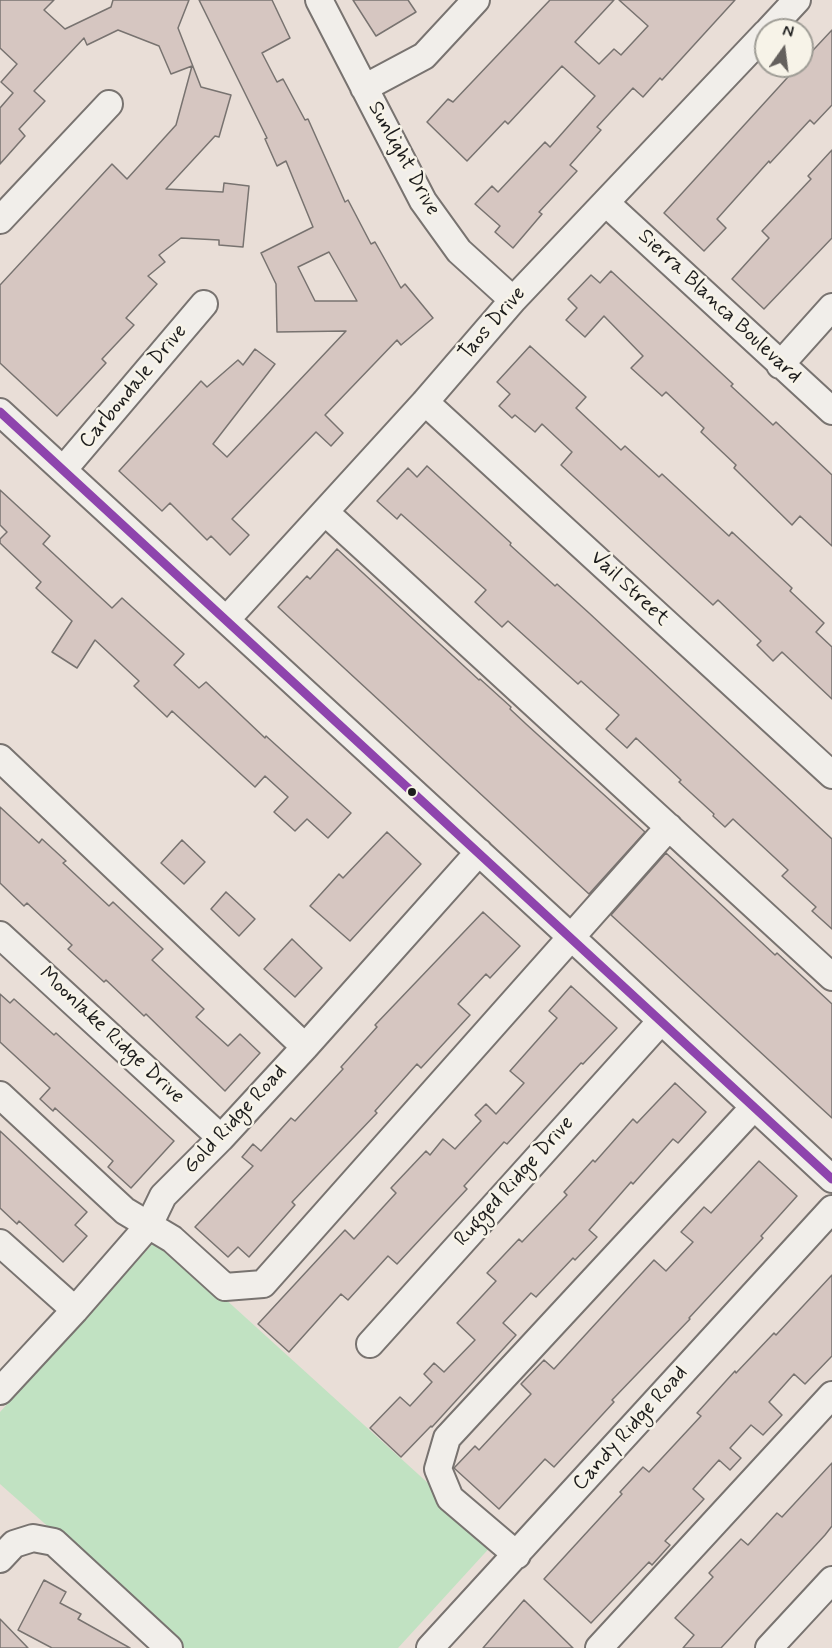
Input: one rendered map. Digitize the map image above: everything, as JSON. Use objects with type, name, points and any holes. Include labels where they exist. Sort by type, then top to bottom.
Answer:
[{"type":"street","name":"Sunlight Drive","points":[[319,0],[429,209],[459,251],[513,300]]},
{"type":"street","points":[[364,88],[424,56],[476,0]]},
{"type":"street","name":"Taos Drive","points":[[780,18],[797,0]]},
{"type":"street","name":"Taos Drive","points":[[226,620],[425,402],[513,300],[754,45]]},
{"type":"street","points":[[0,220],[109,104]]},
{"type":"street","name":"Sierra Blanca Boulevard","points":[[606,203],[832,411]]},
{"type":"street","name":"Carbondale Drive","points":[[63,470],[204,304]]},
{"type":"street","points":[[780,365],[832,307]]},
{"type":"street","name":"Vail Street","points":[[425,402],[832,775]]},
{"type":"street","points":[[0,412],[832,1179]]},
{"type":"street","points":[[325,512],[832,977]]},
{"type":"street","points":[[0,759],[305,1047]]},
{"type":"street","points":[[0,1095],[125,1211],[172,1239],[225,1287],[263,1284],[669,827]]},
{"type":"street","name":"Gold Ridge Road","points":[[0,1391],[149,1225],[163,1196],[221,1138],[305,1047],[479,852]]},
{"type":"street","name":"Moonlake Ridge Drive","points":[[0,935],[221,1138]]},
{"type":"street","name":"Rugged Ridge Drive","points":[[370,1344],[661,1021]]},
{"type":"street","points":[[517,1554],[450,1498],[438,1469],[447,1438],[754,1107]]},
{"type":"street","name":"Candy Ridge Road","points":[[430,1648],[832,1209]]},
{"type":"street","points":[[0,1244],[75,1310]]},
{"type":"street","points":[[599,1648],[832,1395]]},
{"type":"street","points":[[0,1559],[14,1544],[33,1538],[54,1542],[170,1648]]},
{"type":"street","points":[[769,1648],[832,1580]]},
{"type":"green space","points":[[158,1238],[494,1543],[398,1648],[185,1648],[0,1484],[0,1412]]},
{"type":"building","points":[[0,0],[54,0],[44,10],[65,29],[111,7],[113,0],[189,0],[178,28],[201,87],[231,95],[219,137],[215,136],[166,189],[223,192],[224,183],[249,186],[243,247],[219,245],[219,240],[181,238],[159,255],[165,262],[148,276],[157,284],[126,318],[134,325],[102,359],[106,363],[57,416],[0,363],[0,285],[112,164],[127,179],[176,125],[192,66],[171,74],[159,46],[118,30],[87,45],[84,38],[34,91],[45,101],[19,129],[25,136],[0,164],[0,108],[13,93],[1,82],[17,64],[0,48]]},
{"type":"building","points":[[199,0],[272,0],[290,38],[262,53],[277,82],[283,79],[305,120],[308,119],[345,202],[348,200],[371,244],[375,242],[401,288],[405,284],[433,318],[401,345],[397,340],[325,415],[343,433],[331,446],[316,432],[232,519],[249,535],[230,555],[211,536],[207,540],[170,503],[162,511],[119,471],[201,381],[207,387],[238,360],[243,365],[255,349],[275,364],[213,444],[227,457],[346,331],[277,332],[276,284],[261,253],[313,227],[286,161],[277,166],[265,139],[267,138]],"holes":[[[329,252],[357,301],[315,301],[298,267]]]},
{"type":"building","points":[[353,0],[408,0],[416,12],[376,36]]},
{"type":"building","points":[[550,0],[614,0],[575,42],[599,64],[614,49],[621,55],[648,26],[619,0],[735,0],[662,80],[660,78],[643,97],[633,88],[597,127],[601,130],[570,165],[577,171],[539,212],[542,214],[513,248],[495,232],[500,226],[475,204],[492,186],[498,192],[545,142],[550,147],[595,96],[562,66],[508,124],[505,121],[467,161],[427,122],[448,99],[453,102]]},
{"type":"building","points":[[832,30],[832,105],[814,124],[810,120],[770,163],[769,161],[717,219],[726,228],[704,251],[664,213],[787,78],[814,78],[814,49]]},
{"type":"building","points":[[832,150],[832,238],[764,309],[732,279],[769,238],[762,231],[811,179],[808,176]]},
{"type":"building","points":[[611,271],[733,384],[731,386],[773,425],[776,422],[832,475],[832,546],[800,516],[792,525],[734,468],[736,465],[701,432],[704,428],[666,392],[662,396],[631,368],[643,356],[604,316],[585,337],[566,320],[577,308],[568,299],[591,275],[600,283]]},
{"type":"building","points":[[530,346],[586,397],[576,408],[621,450],[625,446],[659,477],[662,474],[729,536],[732,532],[792,588],[790,591],[824,623],[816,632],[832,647],[832,699],[782,652],[773,661],[757,645],[761,641],[718,600],[713,605],[561,465],[572,452],[542,424],[535,432],[515,415],[512,418],[499,406],[510,394],[497,382]]},
{"type":"building","points":[[427,466],[511,543],[510,545],[589,613],[832,839],[832,929],[812,911],[816,907],[782,876],[788,870],[733,819],[725,827],[679,782],[681,780],[636,738],[627,748],[606,729],[619,715],[581,681],[578,684],[508,621],[502,627],[475,602],[486,590],[401,514],[397,519],[377,501],[408,468],[417,477]]},
{"type":"building","points":[[0,490],[50,536],[43,544],[112,608],[122,598],[184,654],[174,665],[199,688],[206,682],[265,738],[266,736],[351,813],[328,838],[307,819],[295,831],[274,812],[288,797],[265,776],[255,787],[172,711],[167,717],[134,686],[139,681],[95,640],[77,668],[52,652],[72,621],[36,588],[41,582],[0,543],[0,539],[7,532],[0,525]]},
{"type":"building","points":[[337,549],[645,832],[589,894],[278,607],[307,576],[310,579]]},
{"type":"building","points":[[0,807],[39,843],[42,839],[66,861],[63,863],[109,906],[113,902],[163,949],[152,960],[204,1009],[196,1017],[228,1046],[240,1034],[260,1053],[225,1091],[146,1014],[144,1016],[106,980],[104,982],[68,949],[72,945],[27,903],[24,906],[0,883]]},
{"type":"building","points":[[387,832],[421,864],[350,941],[310,906],[339,874],[343,878]]},
{"type":"building","points":[[182,840],[205,862],[184,884],[161,863]]},
{"type":"building","points":[[666,853],[775,955],[777,953],[832,1004],[832,1118],[611,915]]},
{"type":"building","points":[[226,892],[255,919],[239,936],[211,909]]},
{"type":"building","points":[[483,912],[520,946],[490,978],[486,974],[458,1004],[470,1015],[421,1068],[417,1064],[375,1111],[377,1113],[292,1202],[295,1205],[249,1257],[238,1247],[228,1257],[195,1227],[253,1166],[242,1157],[253,1144],[261,1151],[291,1118],[295,1121],[343,1069],[341,1067],[377,1027],[375,1025]]},
{"type":"building","points":[[292,939],[322,968],[295,997],[264,969]]},
{"type":"building","points":[[571,986],[617,1028],[583,1064],[581,1063],[507,1144],[504,1142],[464,1186],[467,1189],[397,1264],[388,1256],[348,1300],[341,1294],[289,1352],[258,1324],[345,1230],[354,1239],[396,1193],[391,1188],[426,1151],[430,1155],[443,1139],[455,1149],[481,1121],[475,1115],[486,1104],[496,1114],[524,1083],[510,1071],[557,1018],[549,1011]]},
{"type":"building","points":[[0,994],[10,1003],[14,999],[54,1035],[56,1033],[174,1141],[131,1188],[108,1167],[113,1161],[55,1108],[53,1111],[40,1099],[50,1088],[0,1042]]},
{"type":"building","points":[[675,1083],[706,1112],[678,1143],[673,1139],[633,1184],[631,1182],[589,1230],[597,1237],[575,1260],[573,1258],[536,1297],[531,1293],[503,1323],[516,1335],[432,1427],[401,1457],[370,1428],[400,1397],[410,1406],[432,1382],[424,1374],[434,1363],[444,1372],[475,1340],[457,1323],[496,1281],[487,1273],[519,1239],[522,1242],[567,1195],[564,1192],[593,1160],[595,1162],[633,1119],[637,1123]]},
{"type":"building","points":[[0,1131],[87,1212],[75,1225],[87,1236],[63,1262],[19,1221],[17,1224],[0,1208]]},
{"type":"building","points":[[759,1161],[797,1196],[761,1236],[763,1238],[690,1319],[612,1400],[614,1402],[554,1467],[545,1459],[499,1509],[454,1468],[475,1446],[479,1450],[531,1394],[521,1384],[544,1360],[554,1369],[654,1260],[666,1271],[693,1242],[681,1232],[704,1207],[711,1213]]},
{"type":"building","points":[[832,1275],[832,1356],[805,1384],[794,1374],[769,1402],[782,1415],[763,1435],[751,1425],[730,1448],[741,1458],[730,1470],[719,1460],[693,1489],[704,1499],[665,1541],[670,1545],[652,1565],[649,1562],[591,1623],[544,1579],[622,1494],[620,1492],[643,1467],[649,1472],[701,1416],[697,1413],[735,1371],[736,1373],[774,1333],[776,1335]]},
{"type":"building","points":[[832,1463],[832,1526],[825,1535],[721,1648],[683,1648],[694,1635],[675,1618],[713,1577],[709,1573],[741,1539],[748,1545],[777,1513],[782,1517]]},
{"type":"building","points":[[44,1580],[66,1592],[60,1603],[81,1614],[78,1619],[130,1648],[52,1648],[18,1630]]},
{"type":"building","points":[[524,1600],[573,1648],[483,1648]]},
{"type":"building","points":[[0,1619],[28,1648],[0,1648]]},
{"type":"transit line","points":[[0,412],[832,1179]]}]
